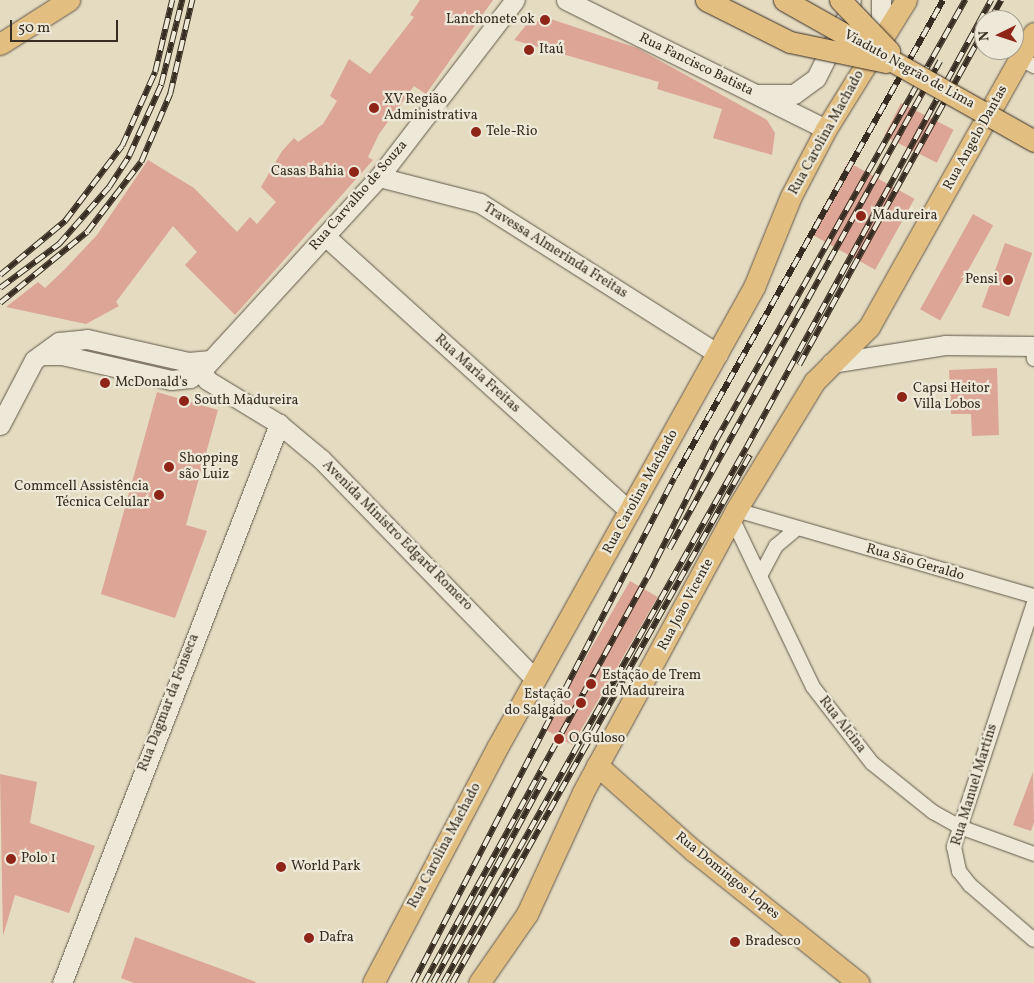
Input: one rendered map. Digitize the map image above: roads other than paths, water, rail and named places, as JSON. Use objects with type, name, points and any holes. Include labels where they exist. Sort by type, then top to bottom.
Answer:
[{"type":"main road","points":[[0,44],[69,0]]},
{"type":"main road","points":[[706,0],[790,42],[903,66]]},
{"type":"main road","name":"Viaduto Negrão de Lima","points":[[784,0],[1034,141]]},
{"type":"main road","points":[[840,0],[903,66]]},
{"type":"main road","name":"Rua Carolina Machado","points":[[373,983],[535,679],[718,354],[826,129],[906,0]]},
{"type":"main road","name":"Rua Angelo Dantas","points":[[831,363],[869,327],[1027,62],[1034,33]]},
{"type":"main road","name":"Rua João Vicente","points":[[479,983],[526,914],[552,851],[734,514],[814,382],[831,363]]},
{"type":"main road","name":"Rua Domingos Lopes","points":[[597,765],[694,851],[859,983]]},
{"type":"street","name":"Rua Fancisco Batista","points":[[566,0],[826,129]]},
{"type":"street","points":[[756,94],[794,94],[810,85],[824,67],[850,0]]},
{"type":"street","points":[[881,0],[881,39]]},
{"type":"street","name":"Rua Carvalho de Souza","points":[[206,365],[379,177],[511,2]]},
{"type":"street","name":"Travessa Almerinda Freitas","points":[[379,177],[480,203],[718,354]]},
{"type":"street","name":"Rua Maria Freitas","points":[[325,236],[630,512]]},
{"type":"street","points":[[831,363],[945,345],[1034,350]]},
{"type":"street","points":[[0,426],[41,355],[62,355],[171,380],[190,378],[206,365]]},
{"type":"street","name":"Avenida Ministro Edgard Romero","points":[[206,365],[207,380],[279,424],[370,505],[535,679]]},
{"type":"street","name":"Rua Dagmar da Fonseca","points":[[62,983],[279,424]]},
{"type":"street","name":"Rua São Geraldo","points":[[734,514],[1034,596]]},
{"type":"street","name":"Rua Alcina","points":[[734,514],[760,576],[813,687],[834,718],[872,763],[933,812],[960,827],[1034,854]]},
{"type":"street","points":[[760,576],[776,546],[796,530]]},
{"type":"street","name":"Rua Manuel Martins","points":[[1034,603],[954,847],[959,871],[1034,940]]},
{"type":"railway","points":[[0,275],[65,221],[122,146],[155,72],[172,0]]},
{"type":"railway","points":[[0,288],[59,244],[109,187],[129,156],[161,85],[182,0]]},
{"type":"railway","points":[[0,303],[87,232],[141,162],[170,94],[192,0]]},
{"type":"railway","points":[[413,983],[674,478],[943,0]]},
{"type":"railway","points":[[424,983],[647,578],[716,440],[965,0]]},
{"type":"railway","points":[[443,983],[746,448],[991,0]]},
{"type":"railway","points":[[996,10],[1001,0]]},
{"type":"railway","points":[[799,365],[974,48]]},
{"type":"railway","points":[[669,549],[940,61]]},
{"type":"railway","points":[[452,983],[750,455]]},
{"type":"railway","points":[[433,983],[545,777]]},
{"type":"place","name":"Lanchonete ok","points":[[545,20]]},
{"type":"place","name":"Itaú","points":[[529,50]]},
{"type":"place","name":"XV Região Administrativa","points":[[374,108]]},
{"type":"place","name":"Tele-Rio","points":[[476,132]]},
{"type":"place","name":"Casas Bahia","points":[[354,172]]},
{"type":"place","name":"Madureira","points":[[861,216]]},
{"type":"place","name":"Pensi","points":[[1008,280]]},
{"type":"place","name":"McDonald's","points":[[105,383]]},
{"type":"place","name":"Capsi Heitor Villa Lobos","points":[[902,397]]},
{"type":"place","name":"South Madureira","points":[[184,401]]},
{"type":"place","name":"Shopping são Luiz","points":[[169,467]]},
{"type":"place","name":"Commcell Assistência Técnica Celular","points":[[159,495]]},
{"type":"place","name":"Estação de Trem de Madureira","points":[[591,684]]},
{"type":"place","name":"Estação do Salgado","points":[[581,703]]},
{"type":"place","name":"O Guloso","points":[[559,739]]},
{"type":"place","name":"Polo 1","points":[[11,859]]},
{"type":"place","name":"World Park","points":[[281,867]]},
{"type":"place","name":"Dafra","points":[[309,938]]},
{"type":"place","name":"Bradesco","points":[[735,942]]}]
